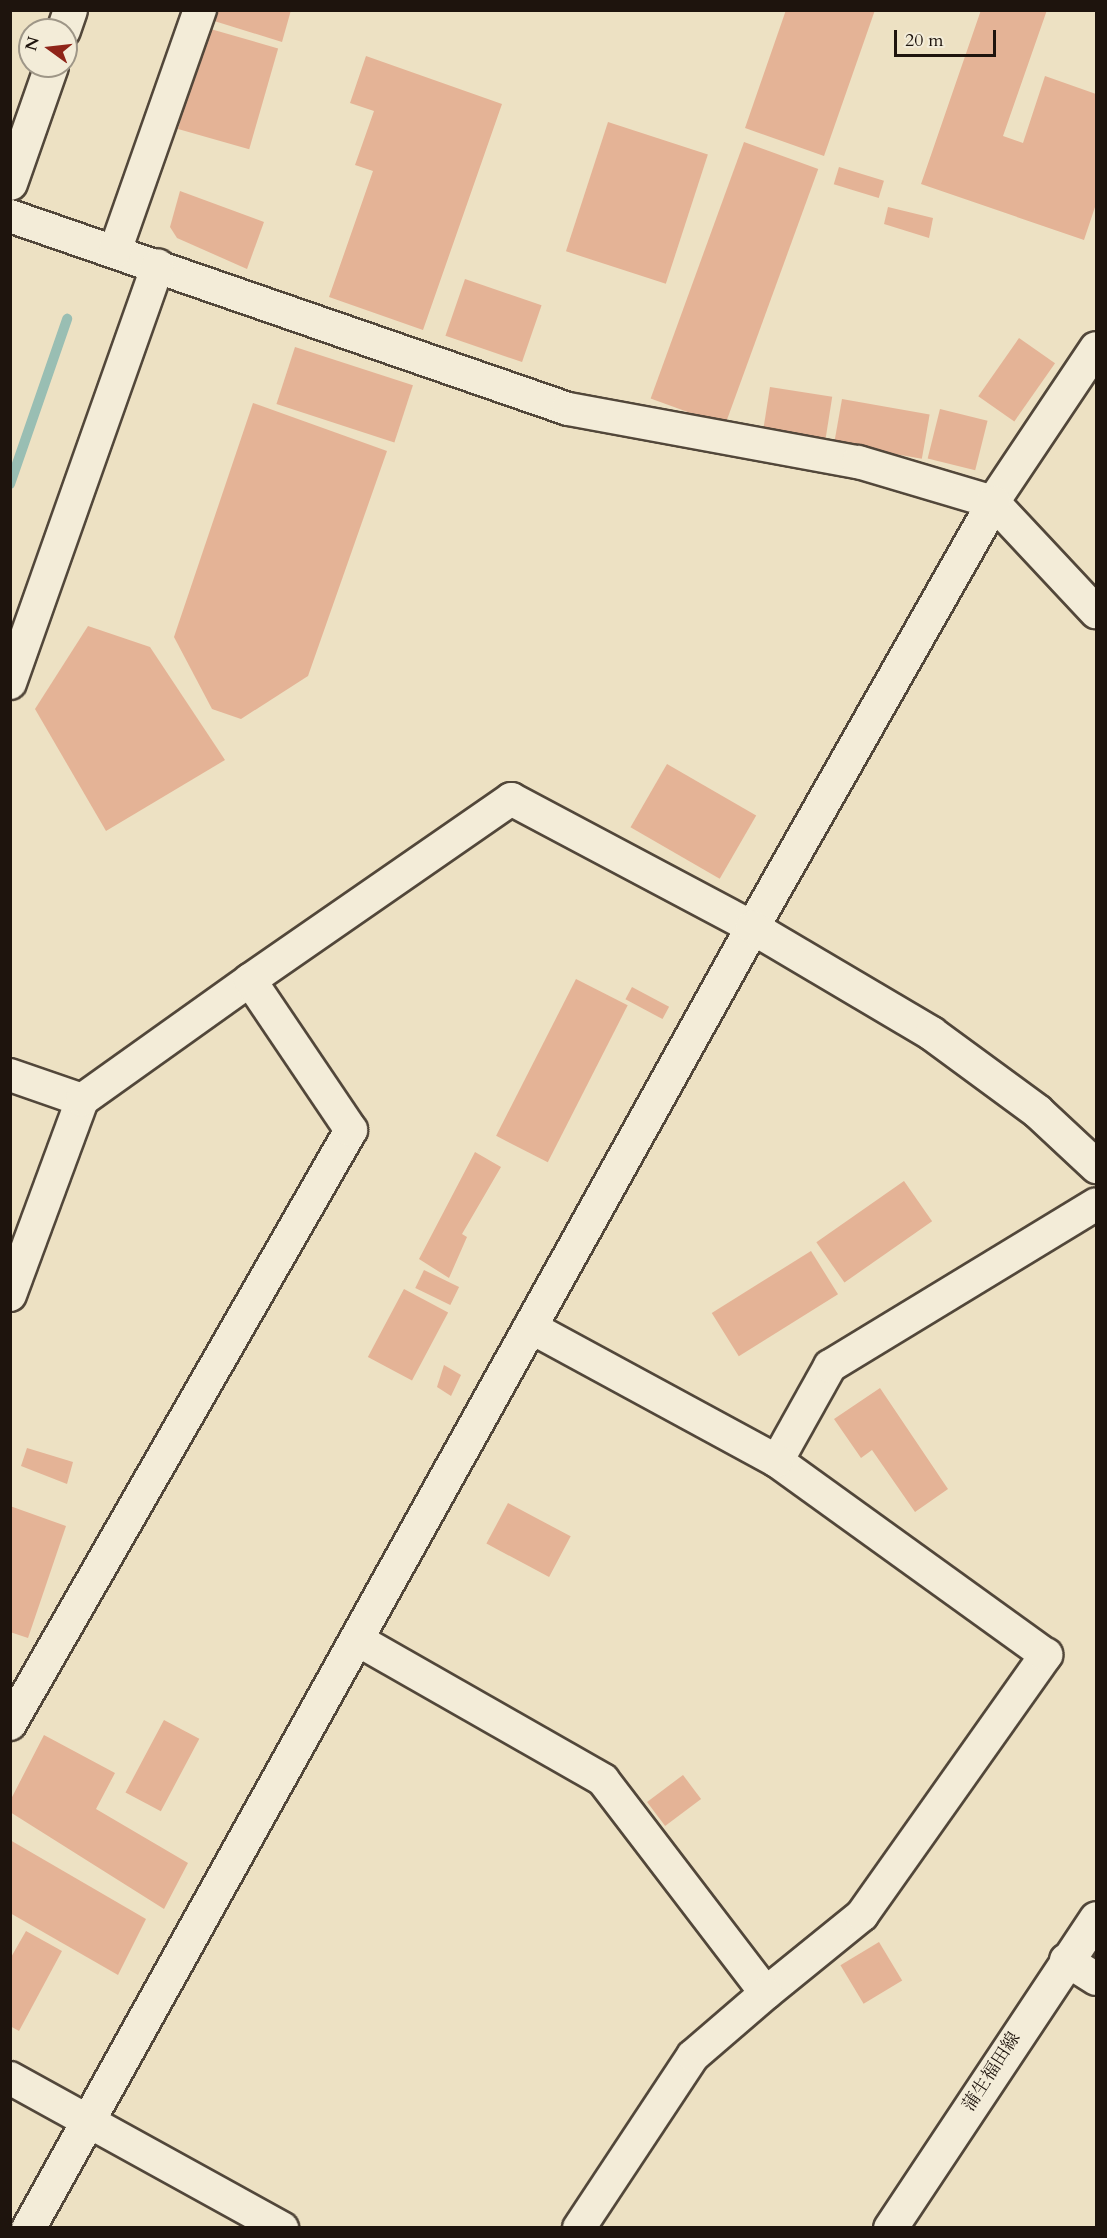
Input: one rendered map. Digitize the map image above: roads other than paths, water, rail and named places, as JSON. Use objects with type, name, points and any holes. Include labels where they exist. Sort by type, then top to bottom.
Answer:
[{"type":"street","points":[[115,251],[200,10]]},
{"type":"street","points":[[10,183],[47,78]]},
{"type":"street","points":[[10,216],[158,265],[568,409],[858,462],[993,502],[1096,612]]},
{"type":"street","points":[[10,683],[158,265]]},
{"type":"street","points":[[28,2228],[358,1640],[752,927],[993,502],[1096,348]]},
{"type":"street","points":[[10,1295],[82,1100],[511,800],[752,927],[931,1033],[1037,1111],[1096,1166]]},
{"type":"street","points":[[10,1724],[351,1130],[250,981]]},
{"type":"street","points":[[10,1075],[82,1100]]},
{"type":"street","points":[[777,1461],[830,1366],[1096,1204]]},
{"type":"street","points":[[530,1327],[777,1461],[1046,1655],[862,1915],[693,2056],[579,2228]]},
{"type":"street","points":[[358,1640],[603,1780],[766,1993]]},
{"type":"street","name":"蒲生福田線","points":[[890,2228],[1096,1918]]},
{"type":"street","points":[[1066,1960],[1096,1979]]},
{"type":"street","points":[[10,2078],[282,2228]]},
{"type":"waterway","points":[[10,484],[67,319]]}]
